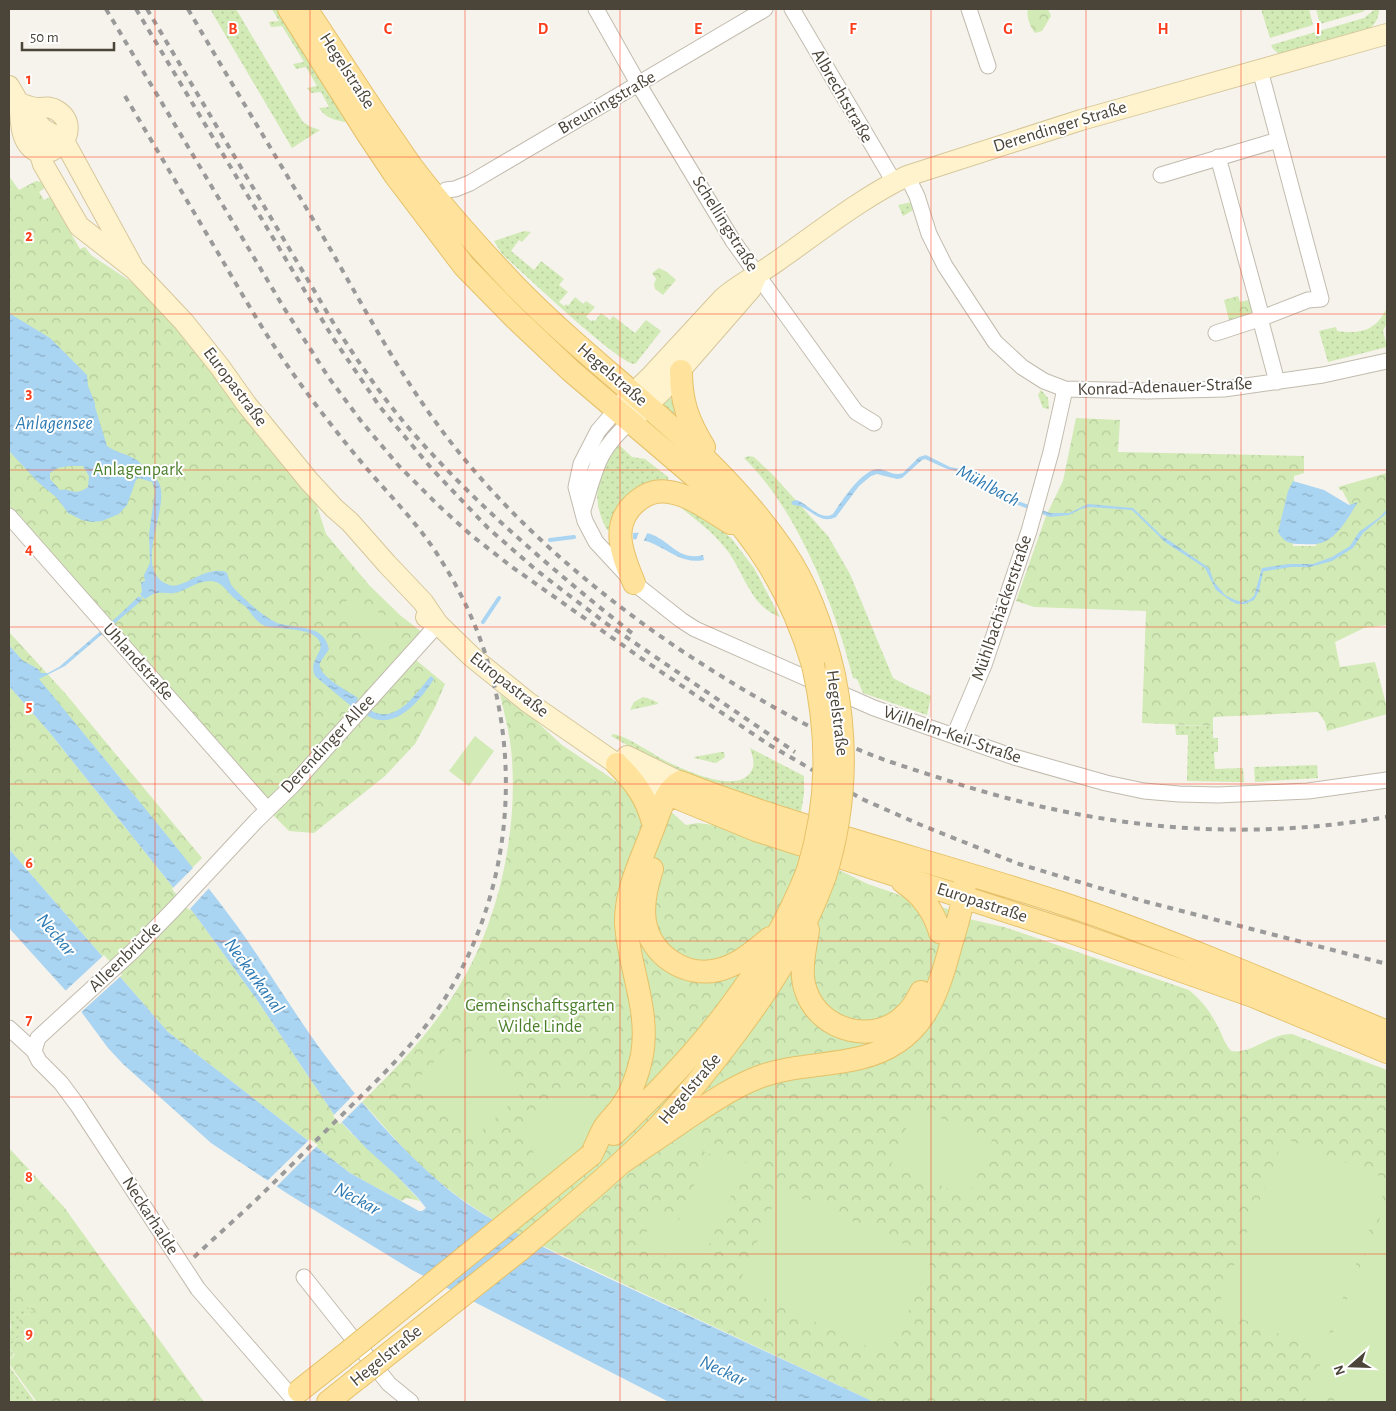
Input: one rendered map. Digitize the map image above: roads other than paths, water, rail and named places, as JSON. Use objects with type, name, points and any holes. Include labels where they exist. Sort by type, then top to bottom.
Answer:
[{"type":"main road","name":"Hegelstraße","points":[[289,9],[394,175],[464,266],[534,337],[717,496],[747,532],[768,562],[798,620],[813,666],[821,704],[825,767],[817,873],[811,912],[786,960],[751,1012],[708,1070],[653,1132],[624,1160],[521,1249],[328,1402]]},
{"type":"main road","name":"Hegelstraße","points":[[297,1397],[342,1357],[591,1156],[664,1085],[735,1001],[757,970],[794,904],[817,873],[837,832],[843,788],[843,737],[834,675],[815,614],[785,552],[745,499],[713,466],[669,424],[568,336],[516,287],[479,248],[411,166],[306,9]]},
{"type":"main road","points":[[681,371],[682,397],[686,412],[713,466]]},
{"type":"main road","points":[[634,583],[623,554],[620,527],[623,517],[633,504],[645,495],[669,492],[686,497],[747,532]]},
{"type":"main road","points":[[616,764],[642,793],[648,804],[654,826]]},
{"type":"main road","points":[[591,1156],[605,1127],[627,1098],[637,1074],[642,1054],[643,1017],[628,943],[626,914],[632,885],[654,826],[676,792]]},
{"type":"main road","points":[[676,792],[644,901],[647,930],[656,946],[671,962],[679,966],[694,970],[716,971],[730,966],[749,955],[781,930]]},
{"type":"main road","name":"Europastraße","points":[[676,792],[728,800],[796,823],[1056,902],[1132,928],[1238,969],[1387,1032]]},
{"type":"main road","name":"Europastraße","points":[[676,792],[756,830],[1071,932],[1253,996],[1387,1052]]},
{"type":"main road","points":[[624,1160],[710,1103],[760,1077],[787,1069],[864,1057],[885,1049],[902,1039],[916,1027],[928,1011],[937,992],[945,968],[958,879],[965,873]]},
{"type":"main road","points":[[893,874],[913,889],[925,902],[933,913],[940,932]]},
{"type":"main road","points":[[811,912],[804,954],[803,974],[806,990],[812,1004],[834,1025],[862,1032],[878,1030],[893,1024],[906,1015],[916,1002],[924,986],[940,932],[956,895]]},
{"type":"street","name":"Schellingstraße","points":[[596,9],[639,85],[757,276],[856,412],[874,423]]},
{"type":"street","name":"Breuningstraße","points":[[446,190],[456,189],[470,183],[765,9]]},
{"type":"street","name":"Albrechtstraße","points":[[792,9],[901,179]]},
{"type":"street","points":[[969,9],[988,66]]},
{"type":"street","name":"Derendinger Straße","points":[[641,400],[723,298],[742,282],[757,276],[840,217],[901,179],[1074,122],[1387,34]]},
{"type":"street","points":[[1216,332],[1261,318],[1308,300],[1321,299],[1260,70]]},
{"type":"street","points":[[9,86],[19,103],[43,129],[64,141]]},
{"type":"street","points":[[19,103],[37,108],[51,108],[58,111],[66,122],[67,130],[64,141],[52,151],[39,151],[43,129]]},
{"type":"street","name":"Europastraße","points":[[19,103],[25,140],[32,148],[39,151],[43,164],[79,226],[134,269],[184,322],[290,459],[423,602],[438,624],[472,657],[519,696],[616,764],[676,792]]},
{"type":"street","points":[[1161,175],[1278,140]]},
{"type":"street","name":"Europastraße","points":[[64,141],[134,269]]},
{"type":"street","points":[[1218,157],[1277,382]]},
{"type":"street","name":"Konrad-Adenauer-Straße","points":[[901,179],[917,196],[929,234],[945,266],[995,342],[1022,367],[1044,381],[1065,389],[1147,391],[1214,389],[1326,375],[1387,361]]},
{"type":"street","name":"Derendinger Straße","points":[[623,416],[641,400],[681,371],[751,288],[757,276]]},
{"type":"street","name":"Mühlbachäckerstraße","points":[[954,736],[984,665],[1033,516],[1058,424],[1065,389]]},
{"type":"street","name":"Wilhelm-Keil-Straße","points":[[623,416],[615,436],[601,455],[594,471],[583,510],[585,521],[590,533],[603,550],[634,583],[695,629],[874,708],[1051,768],[1106,783],[1152,792],[1218,795],[1278,794],[1324,790],[1387,780]]},
{"type":"street","name":"Uhlandstraße","points":[[9,516],[267,810]]},
{"type":"street","name":"Derendinger Allee","points":[[216,865],[293,785],[438,624]]},
{"type":"street","name":"Europastraße","points":[[585,741],[622,754],[676,792]]},
{"type":"street","name":"Alleenbrücke","points":[[36,1044],[133,951],[216,865]]},
{"type":"street","name":"Neckarhalde","points":[[9,1028],[36,1044],[39,1061],[78,1106],[198,1288],[297,1397]]},
{"type":"street","points":[[304,1277],[389,1384],[411,1402]]},
{"type":"water","points":[[9,313],[50,338],[87,375],[88,386],[95,403],[107,446],[138,461],[158,481],[161,494],[160,508],[152,553],[153,567],[158,578],[169,585],[175,586],[202,574],[218,571],[226,572],[235,589],[252,606],[267,617],[277,623],[309,629],[322,635],[329,649],[320,663],[323,673],[334,683],[358,698],[357,700],[368,709],[376,713],[393,713],[408,703],[431,676],[434,679],[416,702],[400,715],[382,720],[372,718],[364,714],[353,704],[351,706],[315,676],[313,670],[315,659],[321,647],[317,638],[306,632],[265,626],[221,585],[214,581],[205,581],[174,593],[156,593],[145,599],[143,597],[142,600],[65,666],[39,679],[188,861],[235,923],[324,1054],[380,1123],[411,1156],[444,1186],[472,1207],[502,1225],[563,1257],[874,1402],[669,1402],[412,1270],[288,1194],[211,1143],[123,1064],[108,1048],[66,991],[9,928],[9,849],[168,1032],[350,1173],[419,1211],[426,1208],[397,1176],[367,1149],[333,1113],[255,997],[196,916],[50,733],[9,686],[9,645],[22,660],[38,669],[41,673],[48,673],[59,667],[139,596],[140,598],[142,596],[140,594],[142,592],[141,582],[145,581],[144,575],[150,563],[149,534],[155,491],[152,482],[139,478],[136,480],[127,505],[119,514],[102,521],[82,520],[68,513],[57,498],[39,483],[9,451]],"holes":[[[83,466],[89,476],[88,487],[83,490],[76,492],[60,490],[50,479],[50,473],[58,468]]]},
{"type":"water","points":[[926,455],[950,467],[975,472],[985,485],[999,494],[1050,513],[1069,513],[1088,504],[1133,508],[1161,535],[1209,568],[1214,582],[1225,595],[1242,602],[1254,596],[1262,568],[1289,564],[1313,564],[1332,557],[1350,546],[1359,532],[1380,517],[1387,509],[1387,513],[1363,533],[1353,548],[1332,561],[1310,567],[1291,567],[1263,572],[1259,591],[1254,600],[1245,604],[1237,604],[1216,590],[1205,568],[1165,542],[1132,510],[1090,507],[1069,515],[1050,517],[1002,499],[985,489],[972,474],[947,469],[925,459],[902,478],[897,479],[877,474],[871,476],[859,486],[836,517],[830,519],[819,517],[804,508],[793,505],[791,502],[799,501],[824,516],[829,516],[833,514],[853,486],[873,470],[880,469],[900,474],[919,457]]},
{"type":"water","points":[[1293,481],[1324,490],[1349,505],[1358,502],[1338,532],[1327,540],[1316,544],[1293,544],[1282,538],[1278,532],[1288,491]]},
{"type":"water","points":[[633,533],[653,535],[688,556],[703,555],[704,560],[697,561],[679,557],[651,543],[633,539]]},
{"type":"waterway","name":"Mühlbach","points":[[550,540],[574,537]]},
{"type":"waterway","name":"Mühlbach","points":[[483,622],[499,598]]},
{"type":"railway","points":[[106,9],[284,308],[329,378],[361,421],[399,466],[471,535],[512,567],[648,663],[768,744],[862,799],[1019,864],[1143,901],[1387,964]]},
{"type":"railway","points":[[136,9],[333,338],[380,407],[432,469],[488,528],[535,569],[607,624],[795,752]]},
{"type":"railway","points":[[147,9],[334,324],[387,402],[459,483],[544,561],[633,634]]},
{"type":"railway","points":[[188,9],[387,347],[418,397],[453,445],[503,503],[558,556],[617,604],[679,649],[769,705],[816,730],[864,752],[946,780],[1055,810],[1110,820],[1164,826],[1219,829],[1274,829],[1330,825],[1387,817]]},
{"type":"railway","points":[[125,96],[278,352],[337,432],[414,523],[439,557],[468,610],[489,665],[501,723],[506,781],[502,840],[490,898],[469,953],[440,1006],[418,1035],[381,1076],[258,1198],[191,1260]]},
{"type":"water label","name":"Anlagensee","points":[[54,423]]},
{"type":"water label","name":"Neckar","points":[[56,935]]},
{"type":"water label","name":"Neckarkanal","points":[[254,976]]},
{"type":"water label","name":"Neckar","points":[[357,1199]]},
{"type":"water label","name":"Neckar","points":[[723,1371]]},
{"type":"park label","name":"Anlagenpark","points":[[138,470]]},
{"type":"park label","name":"Gemeinschaftsgarten Wilde Linde","points":[[540,1016]]}]
